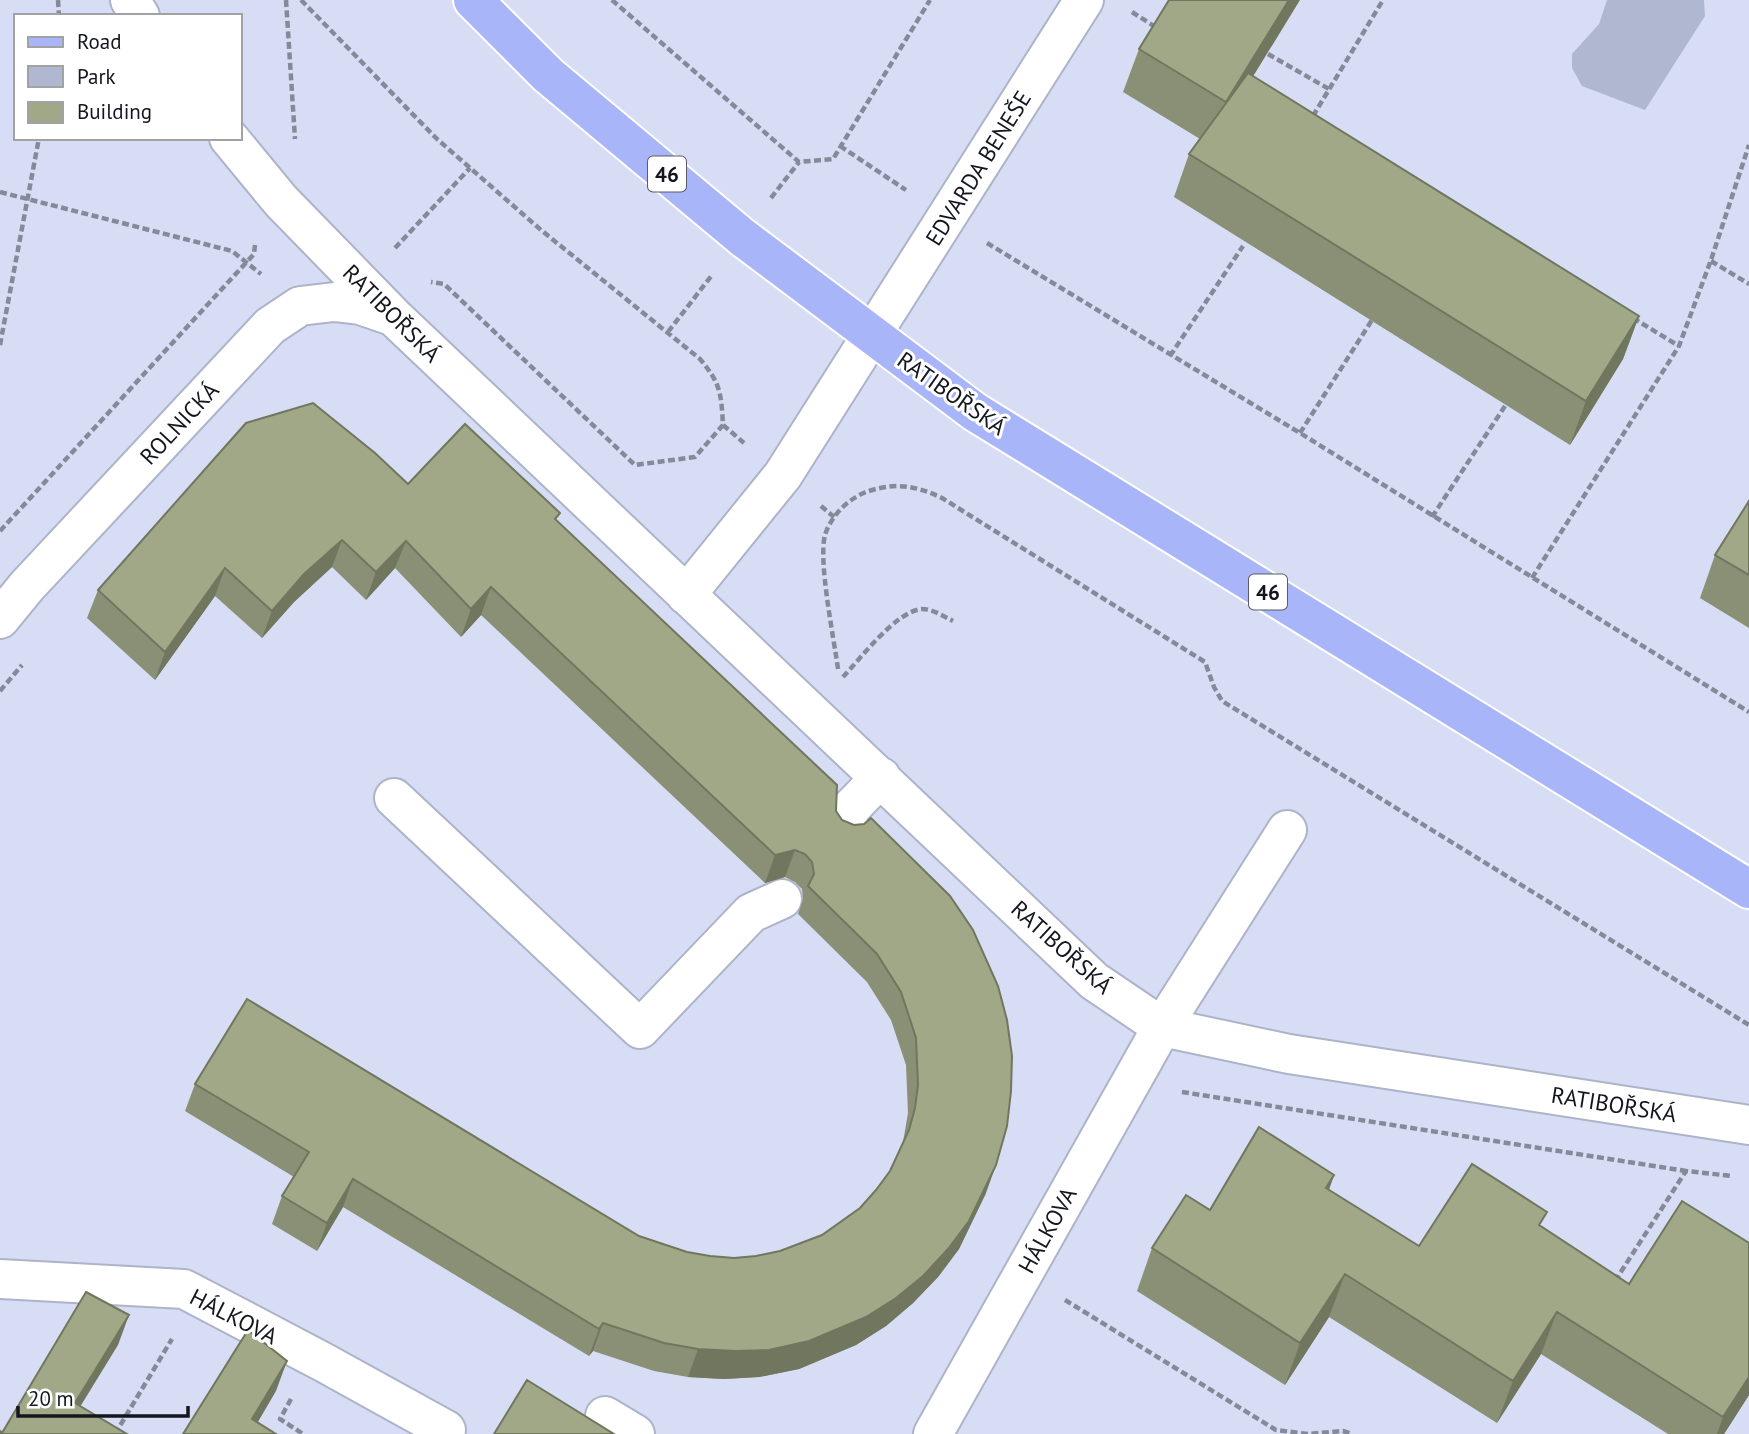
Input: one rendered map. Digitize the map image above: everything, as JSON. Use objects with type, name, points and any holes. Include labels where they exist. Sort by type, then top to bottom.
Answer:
[{"type":"main road","name":"RATIBOŘSKÁ","points":[[473,0],[558,84],[742,237],[975,412],[1749,889]]},
{"type":"street","name":"EDVARDA BENEŠE","points":[[871,336],[1084,0]]},
{"type":"street","name":"RATIBOŘSKÁ","points":[[231,140],[281,201],[394,317],[1094,981],[1162,1027],[1289,1054],[1749,1125]]},
{"type":"street","name":"ROLNICKÁ","points":[[0,620],[27,586],[270,326],[300,306],[334,302],[360,305],[394,317]]},
{"type":"street","points":[[686,595],[783,475],[871,336]]},
{"type":"street","points":[[840,817],[881,777]]},
{"type":"street","points":[[394,798],[640,1029],[764,897]]},
{"type":"street","name":"HÁLKOVA","points":[[933,1434],[1162,1027],[1287,830]]},
{"type":"street","name":"HÁLKOVA","points":[[0,1279],[184,1289],[446,1430]]},
{"type":"path","points":[[286,0],[296,153]]},
{"type":"path","points":[[301,0],[470,168],[541,230],[700,359],[716,379],[722,398],[723,425],[695,457],[635,466],[444,284],[421,280]]},
{"type":"path","points":[[612,0],[799,162],[833,159],[930,0]]},
{"type":"path","points":[[1310,121],[1383,0]]},
{"type":"path","points":[[1126,8],[1161,31]]},
{"type":"path","points":[[1268,54],[1329,89]]},
{"type":"path","points":[[0,345],[40,140]]},
{"type":"path","points":[[1532,578],[1679,346],[1749,145]]},
{"type":"path","points":[[387,256],[470,168]]},
{"type":"path","points":[[0,192],[232,251],[300,306]]},
{"type":"path","points":[[984,240],[1749,712]]},
{"type":"path","points":[[1170,356],[1243,246]]},
{"type":"path","points":[[1711,260],[1749,284]]},
{"type":"path","points":[[0,531],[246,262]]},
{"type":"path","points":[[1631,317],[1679,346]]},
{"type":"path","points":[[1300,433],[1372,320]]},
{"type":"path","points":[[1432,517],[1505,406]]},
{"type":"path","points":[[953,621],[932,610],[909,612],[896,621],[840,680],[824,548],[825,534],[834,517],[847,503],[872,490],[904,486],[919,487],[942,498],[1205,662],[1222,701],[1749,1025]]},
{"type":"path","points":[[0,691],[23,664]]},
{"type":"path","points":[[1180,1092],[1686,1171],[1742,1177]]},
{"type":"path","points":[[1608,1292],[1686,1171]]},
{"type":"path","points":[[1062,1298],[1276,1430],[1308,1433],[1343,1431],[1352,1434]]},
{"type":"path","points":[[114,1434],[178,1329]]},
{"type":"path","points":[[292,1397],[280,1419],[302,1434]]},
{"type":"green space","points":[[1607,0],[1704,0],[1705,16],[1645,110],[1582,86],[1572,68],[1572,54],[1599,24]]},
{"type":"building","points":[[1169,0],[1289,0],[1226,102],[1139,49]]},
{"type":"building","points":[[1248,73],[1639,316],[1586,401],[1189,154]]},
{"type":"building","points":[[313,403],[375,453],[408,484],[465,424],[560,513],[555,519],[837,785],[836,811],[842,820],[854,825],[864,824],[871,818],[950,896],[973,930],[998,986],[1007,1020],[1012,1056],[1007,1126],[996,1165],[969,1221],[923,1276],[866,1317],[809,1341],[769,1350],[698,1349],[664,1343],[603,1323],[599,1329],[353,1179],[327,1223],[282,1196],[309,1152],[195,1084],[247,999],[639,1236],[687,1252],[734,1258],[780,1251],[822,1235],[860,1208],[890,1171],[909,1130],[915,1108],[918,1085],[916,1038],[901,992],[877,954],[808,886],[814,874],[812,862],[805,854],[795,850],[775,855],[491,587],[471,609],[406,541],[376,572],[342,540],[304,574],[272,611],[225,568],[165,652],[98,590],[246,423]]},
{"type":"building","points":[[1749,501],[1749,575],[1715,555]]},
{"type":"building","points":[[1259,1127],[1334,1175],[1326,1188],[1419,1246],[1472,1164],[1547,1212],[1539,1225],[1629,1284],[1682,1201],[1749,1243],[1749,1377],[1723,1417],[1557,1312],[1513,1381],[1345,1274],[1300,1343],[1152,1248],[1186,1195],[1210,1210]]},
{"type":"building","points":[[86,1292],[129,1315],[75,1403],[127,1434],[0,1434],[0,1431],[2,1433]]},
{"type":"building","points":[[248,1330],[287,1361],[252,1419],[276,1434],[183,1434]]},
{"type":"building","points":[[527,1380],[614,1434],[494,1434]]}]
